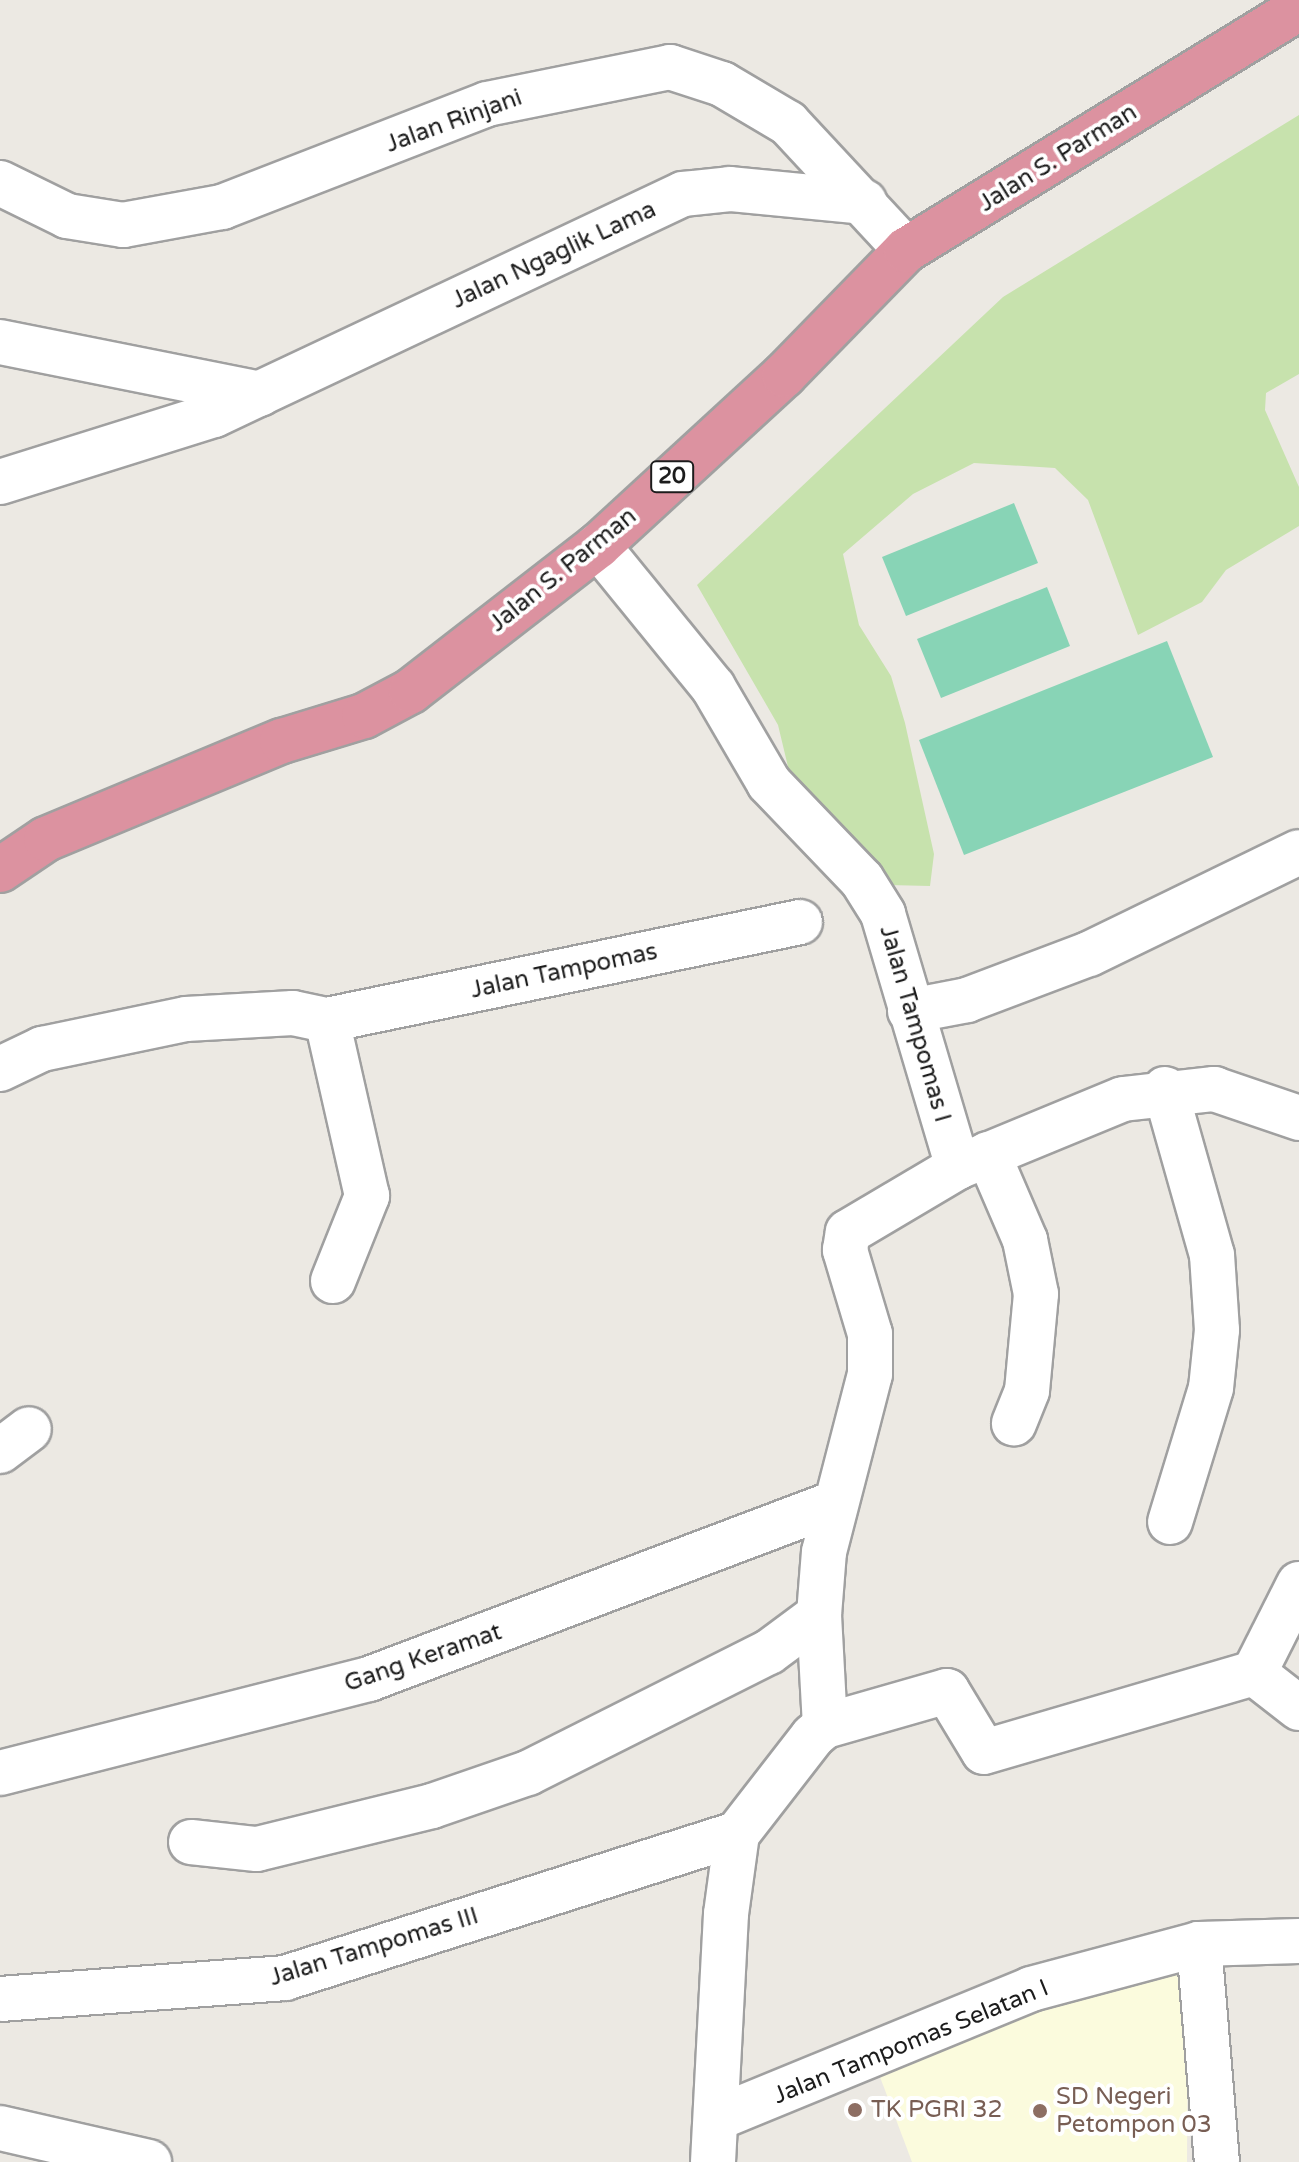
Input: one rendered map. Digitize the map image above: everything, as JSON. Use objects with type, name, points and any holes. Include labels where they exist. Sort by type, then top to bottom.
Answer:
[{"type":"highway","name":"Jalan S. Parman","points":[[0,870],[46,839],[376,710],[411,691],[598,546],[784,375],[906,250],[1299,8]]},
{"type":"street","name":"Jalan Rinjani","points":[[0,183],[67,216],[137,222],[222,207],[487,104],[670,67],[722,84],[788,123],[906,250]]},
{"type":"street","name":"Jalan Ngaglik Lama","points":[[0,482],[260,394],[683,194],[730,189],[864,202]]},
{"type":"street","points":[[0,342],[260,394]]},
{"type":"street","name":"Jalan Tampomas I","points":[[598,546],[713,687],[769,783],[862,880],[883,914],[910,1011],[973,1161],[1025,1240],[1036,1294],[1027,1391],[1014,1424]]},
{"type":"street","points":[[0,849],[46,839]]},
{"type":"street","points":[[910,1011],[967,1000],[1089,954],[1299,852]]},
{"type":"street","name":"Jalan Tampomas","points":[[0,1069],[42,1049],[186,1019],[293,1013],[327,1020],[800,922]]},
{"type":"street","points":[[327,1020],[367,1196],[333,1281]]},
{"type":"street","points":[[1165,1089],[1216,1284],[1211,1388],[1170,1522]]},
{"type":"street","points":[[825,1726],[819,1615],[834,1503],[870,1374],[870,1334],[845,1250],[855,1226],[973,1161],[1165,1089],[1214,1089],[1299,1118]]},
{"type":"street","name":"Gang Keramat","points":[[0,1773],[369,1679],[834,1503]]},
{"type":"street","points":[[713,2162],[726,1914],[737,1834],[825,1726],[947,1691],[984,1752],[1254,1673],[1299,1584]]},
{"type":"street","points":[[191,1842],[257,1849],[432,1806],[528,1773],[769,1652],[819,1615]]},
{"type":"street","points":[[1254,1673],[1299,1708]]},
{"type":"street","name":"Jalan Tampomas III","points":[[0,1999],[285,1978],[737,1834]]},
{"type":"street","name":"Jalan Tampomas Selatan I","points":[[717,2118],[1031,1989],[1199,1944],[1299,1941]]},
{"type":"street","points":[[1199,1944],[1217,2162]]},
{"type":"street","points":[[0,2128],[149,2162]]},
{"type":"shaded area","name":"SD Negeri Petompon 03","points":[[1188,1960],[1187,2162],[912,2162],[874,2061]]},
{"type":"green space","points":[[1299,115],[1299,374],[1266,393],[1265,410],[1299,487],[1299,526],[1226,570],[1202,602],[1138,635],[1088,500],[1055,468],[974,463],[913,494],[843,554],[859,625],[891,676],[905,723],[934,854],[930,886],[888,885],[796,800],[778,725],[697,585],[1003,297]]},
{"type":"green space","points":[[1014,503],[1038,563],[906,616],[882,557]]},
{"type":"green space","points":[[1047,587],[1070,646],[941,698],[917,639]]},
{"type":"green space","points":[[1167,641],[1213,757],[964,855],[919,740]]},
{"type":"place","name":"TK PGRI 32","points":[[855,2110]]},
{"type":"place","name":"SD Negeri Petompon 03","points":[[1040,2111]]}]
